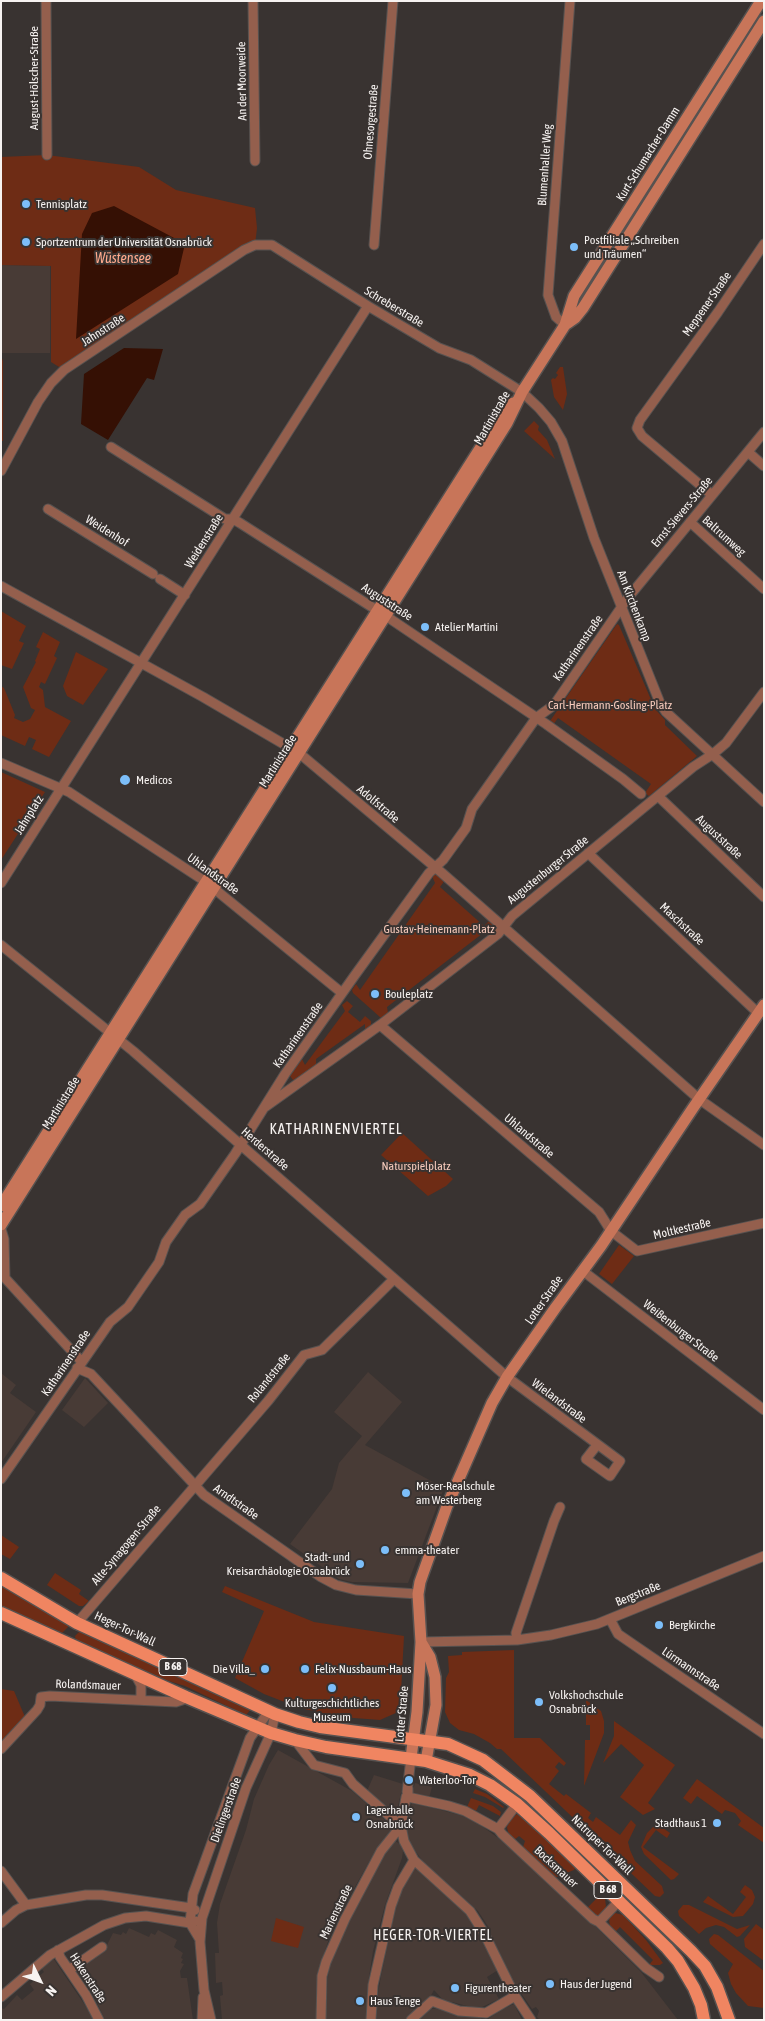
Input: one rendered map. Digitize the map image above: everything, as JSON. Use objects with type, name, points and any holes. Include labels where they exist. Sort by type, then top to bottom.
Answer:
[{"type":"main road","name":"Kurt-Schumacher-Damm","points":[[522,392],[565,325],[574,296],[761,1]]},
{"type":"main road","name":"Kurt-Schumacher-Damm","points":[[565,325],[576,318],[583,308],[764,21]]},
{"type":"main road","name":"Martinistraße","points":[[2,1216],[381,613],[502,414],[522,392]]},
{"type":"main road","name":"Lotter Straße","points":[[411,1758],[421,1642],[418,1594],[446,1506],[492,1403],[507,1377],[611,1231],[761,1009]]},
{"type":"main road","name":"Heger-Tor-Wall","points":[[1,1578],[77,1622],[272,1713],[320,1727],[414,1739]]},
{"type":"main road","name":"B 68","points":[[1,1613],[186,1697],[271,1733],[326,1747],[426,1761],[470,1775],[490,1785],[517,1804],[620,1900],[678,1961],[694,1988],[701,2005],[704,2020]]},
{"type":"main road","name":"Lotter Straße","points":[[421,1642],[430,1657],[435,1677],[436,1705],[426,1761]]},
{"type":"main road","name":"Natruper-Tor-Wall","points":[[414,1739],[448,1744],[490,1765],[530,1796],[576,1838],[705,1966],[718,1987],[729,2020]]},
{"type":"street","name":"August-Hölscher-Straße","points":[[46,1],[47,155]]},
{"type":"street","name":"An der Moorweide","points":[[253,1],[255,161]]},
{"type":"street","name":"Ohnesorgestraße","points":[[374,245],[393,1]]},
{"type":"street","name":"Blumenhaller Weg","points":[[565,325],[556,317],[548,295],[570,1]]},
{"type":"street","name":"Meppener Straße","points":[[712,495],[642,436],[637,428],[640,420],[718,312],[764,244]]},
{"type":"street","name":"Schreberstraße","points":[[255,245],[272,245],[368,306],[439,348],[471,360],[522,392]]},
{"type":"street","name":"Jahnstraße","points":[[1,471],[38,402],[51,383],[64,370],[244,250],[255,245]]},
{"type":"street","name":"Weidenstraße","points":[[61,789],[368,306]]},
{"type":"street","name":"Am Kirchenkamp","points":[[522,392],[551,422],[562,441],[581,502],[621,608],[660,703],[666,712],[764,802]]},
{"type":"street","name":"Ernst-Sievers-Straße","points":[[621,608],[764,432]]},
{"type":"street","name":"Auguststraße","points":[[111,447],[224,519],[233,519],[381,613],[624,779],[641,794]]},
{"type":"street","points":[[748,452],[764,466]]},
{"type":"street","name":"Weidenhof","points":[[48,509],[185,595]]},
{"type":"street","name":"Baltrumweg","points":[[690,522],[764,589]]},
{"type":"street","name":"Adolfstraße","points":[[1,586],[295,750],[435,868],[699,1099],[764,1145]]},
{"type":"street","name":"Katharinenstraße","points":[[1,1479],[110,1322],[128,1307],[159,1262],[166,1242],[185,1215],[200,1204],[285,1074],[342,993],[429,873],[443,860],[466,828],[472,809],[536,718],[554,705],[621,608]]},
{"type":"street","name":"Augustenburger Straße","points":[[263,1109],[380,1025],[498,934],[512,916],[693,767],[726,743],[764,692]]},
{"type":"street","name":"Jahnplatz","points":[[1,763],[61,789],[1,883]]},
{"type":"street","name":"Uhlandstraße","points":[[61,789],[69,792],[210,885],[342,993]]},
{"type":"street","name":"Auguststraße","points":[[658,796],[764,897]]},
{"type":"street","name":"Maschstraße","points":[[588,853],[761,1009]]},
{"type":"street","name":"Herderstraße","points":[[1,945],[133,1051],[507,1377]]},
{"type":"street","name":"Uhlandstraße","points":[[380,1025],[599,1212],[611,1231]]},
{"type":"street","points":[[285,1074],[285,1080],[296,1085]]},
{"type":"street","name":"Moltkestraße","points":[[611,1231],[637,1251],[764,1223]]},
{"type":"street","name":"Arndtstraße","points":[[1,1229],[4,1239],[3,1279],[79,1365],[91,1374],[204,1495],[321,1577],[336,1585],[356,1590],[418,1594]]},
{"type":"street","name":"Weißenburger Straße","points":[[583,1271],[764,1410]]},
{"type":"street","name":"Rolandstraße","points":[[195,1485],[268,1401],[304,1355],[322,1350],[394,1279]]},
{"type":"street","name":"Wielandstraße","points":[[507,1377],[597,1445]]},
{"type":"street","name":"Alte-Synagogen-Straße","points":[[77,1622],[195,1485]]},
{"type":"street","points":[[517,1640],[516,1633],[560,1507]]},
{"type":"street","name":"Bergstraße","points":[[421,1642],[517,1640],[551,1635],[610,1619],[764,1556]]},
{"type":"street","name":"Lürmannstraße","points":[[610,1619],[618,1634],[764,1734]]},
{"type":"street","name":"Rolandsmauer","points":[[135,1673],[141,1685],[140,1700]]},
{"type":"street","name":"Rolandsmauer","points":[[1,1749],[37,1710],[41,1697],[176,1702],[186,1697]]},
{"type":"street","name":"Dielingerstraße","points":[[199,1938],[190,1923],[193,1894],[250,1738],[272,1713]]},
{"type":"street","name":"Dielingerstraße","points":[[211,2020],[204,1990],[199,1938],[202,1918],[246,1788],[271,1733],[272,1713]]},
{"type":"street","points":[[295,1740],[314,1765],[345,1773],[364,1795],[401,1826]]},
{"type":"street","points":[[411,1758],[408,1793],[401,1826],[404,1841],[414,1860],[470,1911],[484,1933],[515,1996],[530,2019]]},
{"type":"street","name":"Bocksmauer","points":[[408,1793],[465,1811],[498,1829],[646,1968],[659,1977]]},
{"type":"street","points":[[498,1829],[517,1804]]},
{"type":"street","name":"Marienstraße","points":[[321,2020],[322,1976],[326,1962],[345,1919],[381,1851],[401,1826]]},
{"type":"street","points":[[371,2020],[373,1985],[391,1906],[398,1887],[414,1860]]},
{"type":"street","points":[[1,1871],[26,1905]]},
{"type":"street","points":[[1,1923],[16,1910],[26,1905],[86,1895],[102,1895],[191,1908],[202,1918],[190,1923],[146,1916],[125,1918],[104,1924],[41,1962],[1,1997]]},
{"type":"street","points":[[599,1922],[620,1900]]},
{"type":"street","points":[[69,1970],[102,1947]]},
{"type":"street","name":"Hakenstraße","points":[[58,1950],[60,1957],[100,2020]]},
{"type":"street","name":"Dielingerstraße","points":[[202,2020],[204,1990]]},
{"type":"street","points":[[411,2020],[432,2001],[458,2011],[486,2013],[515,1996]]},
{"type":"shaded area","points":[[1,265],[50,266],[50,353],[1,353]]},
{"type":"shaded area","points":[[368,1372],[402,1402],[365,1445],[444,1488],[408,1583],[352,1582],[339,1579],[290,1544],[332,1489],[339,1463],[362,1436],[334,1412]]},
{"type":"shaded area","points":[[1,1373],[16,1385],[10,1393],[36,1412],[1,1463]]},
{"type":"shaded area","points":[[85,1378],[108,1403],[84,1427],[62,1410]]},
{"type":"shaded area","points":[[278,1750],[352,1791],[393,1827],[373,1855],[335,1922],[317,1974],[319,1976],[319,2008],[316,2020],[222,2020],[220,1996],[223,1995],[222,1982],[216,1983],[215,1953],[219,1953],[217,1923],[220,1904],[246,1830],[254,1799]]},
{"type":"shaded area","points":[[374,1775],[403,1784],[396,1815],[367,1791]]},
{"type":"shaded area","points":[[415,1783],[432,1787],[429,1798],[412,1794]]},
{"type":"shaded area","points":[[412,1802],[463,1816],[479,1824],[505,1843],[557,1888],[641,1972],[678,2020],[540,2020],[537,2017],[539,2011],[536,2007],[532,2009],[514,1983],[488,1930],[489,1928],[478,1911],[425,1864],[410,1844],[406,1829]]},
{"type":"shaded area","points":[[395,1841],[400,1844],[403,1851],[402,1858],[385,1905],[373,1951],[369,1977],[368,2020],[325,2020],[329,1964],[383,1854]]},
{"type":"shaded area","points":[[416,1867],[467,1913],[498,1970],[487,1977],[499,1999],[478,2009],[452,2002],[450,2004],[444,2001],[434,1990],[429,1999],[410,2020],[377,2020],[377,1999],[397,1902],[402,1888]]},
{"type":"shaded area","points":[[129,1928],[149,1937],[151,1933],[155,1935],[158,1930],[177,1940],[174,1947],[183,1953],[181,1963],[184,1964],[180,1971],[181,1978],[187,1978],[193,2020],[105,2020],[92,1992],[77,1969],[104,1951],[113,1933],[121,1935],[123,1932],[126,1934]]},
{"type":"shaded area","points":[[53,1958],[95,2020],[1,2020],[1,2008],[4,2009],[17,1995],[22,2000],[34,1990],[30,1984],[44,1972],[41,1968]]},
{"type":"shaded area","points":[[514,2004],[522,2020],[487,2020],[498,2011]]},
{"type":"shaded area","points":[[440,2008],[467,2017],[480,2017],[483,2020],[413,2020],[430,2009]]},
{"type":"green space","points":[[47,155],[139,167],[176,190],[255,208],[257,228],[255,245],[64,370],[51,362],[51,266],[1,265],[1,157]]},
{"type":"green space","points":[[1,356],[3,361],[3,441],[1,441]]},
{"type":"green space","points":[[560,367],[563,367],[567,394],[563,410],[554,397],[551,380],[555,379],[558,375],[556,373]]},
{"type":"green space","points":[[534,421],[539,426],[538,430],[547,440],[555,459],[524,431]]},
{"type":"green space","points":[[1,611],[26,626],[19,641],[24,643],[12,669],[1,665]]},
{"type":"green space","name":"Carl-Hermann-Gosling-Platz","points":[[617,624],[655,709],[665,720],[665,725],[697,756],[649,796],[645,793],[651,784],[558,718],[553,725],[550,721]]},
{"type":"green space","points":[[43,632],[60,642],[54,656],[57,658],[45,684],[41,682],[39,687],[43,690],[45,707],[71,721],[49,757],[32,749],[36,740],[29,737],[25,746],[1,735],[1,686],[4,688],[15,715],[14,718],[23,722],[30,719],[35,710],[31,708],[23,687],[36,662],[40,649],[36,647]]},
{"type":"green space","points":[[76,652],[108,669],[83,705],[67,696],[63,686]]},
{"type":"green space","points":[[1,772],[45,792],[1,860]]},
{"type":"green space","name":"Gustav-Heinemann-Platz","points":[[436,874],[445,880],[440,887],[484,926],[490,920],[495,930],[488,937],[487,930],[387,1007],[388,1013],[381,1018],[352,990],[356,984],[360,990],[435,883],[432,876]]},
{"type":"green space","points":[[347,1001],[353,1006],[348,1012],[360,1022],[365,1016],[371,1021],[371,1026],[365,1030],[365,1024],[316,1059],[316,1067],[295,1081],[293,1080],[290,1076],[302,1059],[305,1065],[345,1011],[342,1005]]},
{"type":"green space","name":"Naturspielplatz","points":[[402,1133],[453,1179],[446,1186],[428,1196],[381,1155]]},
{"type":"green space","points":[[619,1245],[634,1256],[612,1284],[599,1274]]},
{"type":"green space","points":[[1,1535],[19,1547],[10,1559],[1,1554]]},
{"type":"green space","points":[[55,1573],[81,1590],[79,1594],[89,1601],[83,1606],[79,1606],[47,1585]]},
{"type":"green space","points":[[1,1583],[68,1623],[68,1627],[61,1634],[1,1608]]},
{"type":"green space","points":[[225,1586],[314,1622],[404,1636],[398,1712],[380,1720],[341,1717],[300,1708],[264,1694],[235,1678],[264,1611],[222,1592]]},
{"type":"green space","points":[[81,1630],[252,1708],[246,1715],[185,1686],[156,1677],[76,1641],[75,1636]]},
{"type":"green space","points":[[514,1650],[514,1738],[540,1738],[566,1763],[564,1766],[559,1762],[555,1767],[559,1771],[549,1784],[591,1813],[588,1818],[593,1822],[596,1817],[620,1835],[631,1820],[636,1825],[628,1842],[630,1850],[635,1861],[662,1886],[664,1893],[660,1897],[655,1896],[501,1749],[497,1749],[474,1734],[459,1730],[450,1723],[445,1712],[446,1678],[449,1672],[448,1656],[462,1655],[462,1652]]},
{"type":"green space","points":[[1,1689],[14,1691],[25,1717],[1,1743]]},
{"type":"green space","points":[[586,1700],[601,1711],[604,1721],[604,1733],[584,1786],[585,1740],[590,1740],[590,1725],[586,1725]]},
{"type":"green space","points":[[614,1721],[675,1765],[648,1803],[655,1809],[643,1815],[620,1797],[644,1765],[621,1744],[603,1763],[614,1736]]},
{"type":"green space","points":[[697,1779],[764,1828],[764,1843],[738,1825],[741,1821],[735,1813],[725,1810],[722,1814],[697,1796],[691,1804],[683,1798]]},
{"type":"green space","points":[[475,1789],[487,1794],[504,1807],[473,1793]]},
{"type":"green space","points":[[471,1798],[493,1806],[501,1812],[500,1816],[479,1805],[476,1811],[467,1807]]},
{"type":"green space","points":[[517,1814],[536,1829],[575,1868],[574,1870],[554,1878],[523,1847],[525,1841],[519,1836],[513,1841],[509,1836],[507,1827],[509,1821]]},
{"type":"green space","points":[[660,1826],[670,1833],[667,1838],[656,1830],[643,1847],[679,1874],[671,1880],[644,1854],[641,1847],[647,1833],[653,1827]]},
{"type":"green space","points":[[745,1885],[752,1890],[755,1897],[753,1904],[743,1916],[733,1917],[703,1902],[708,1896],[733,1914],[746,1897],[740,1892]]},
{"type":"green space","points":[[600,1895],[605,1898],[606,1907],[602,1914],[595,1917],[586,1909]]},
{"type":"green space","points":[[683,1905],[689,1905],[737,1929],[750,1925],[737,1937],[724,1927],[716,1925],[706,1928],[699,1934],[679,1916],[678,1911]]},
{"type":"green space","points":[[615,1913],[623,1915],[646,1940],[663,1963],[660,1965],[649,1965],[653,1960],[620,1927],[615,1932],[610,1927],[609,1918]]},
{"type":"green space","points":[[276,1918],[304,1927],[298,1948],[271,1941]]},
{"type":"green space","points":[[756,1924],[764,1930],[764,1961],[745,1947],[744,1939]]},
{"type":"green space","points":[[714,1934],[718,1935],[764,1971],[764,2008],[748,2006],[736,1993],[728,1973],[733,1964],[710,1944],[709,1939]]},
{"type":"water","name":"Wüstensee","points":[[114,206],[174,238],[184,248],[178,274],[76,339],[82,234],[92,213]]},
{"type":"water","points":[[124,348],[163,349],[154,380],[147,378],[108,440],[81,424],[84,374]]},
{"type":"place","name":"Tennisplatz","points":[[26,204]]},
{"type":"place","name":"Sportzentrum der Universität Osnabrück","points":[[26,242]]},
{"type":"place","name":"Postfiliale „Schreiben und Träumen“","points":[[574,247]]},
{"type":"place","name":"Atelier Martini","points":[[425,627]]},
{"type":"place","name":"Medicos","points":[[125,780]]},
{"type":"place","name":"Bouleplatz","points":[[375,994]]},
{"type":"place","name":"Möser-Realschule am Westerberg","points":[[406,1493]]},
{"type":"place","name":"emma-theater","points":[[385,1550]]},
{"type":"place","name":"Stadt- und Kreisarchäologie Osnabrück","points":[[360,1564]]},
{"type":"place","name":"Bergkirche","points":[[659,1625]]},
{"type":"place","name":"Die Villa_","points":[[265,1669]]},
{"type":"place","name":"Felix-Nussbaum-Haus","points":[[305,1669]]},
{"type":"place","name":"Kulturgeschichtliches Museum","points":[[332,1688]]},
{"type":"place","name":"Volkshochschule Osnabrück","points":[[539,1702]]},
{"type":"place","name":"Waterloo-Tor","points":[[409,1780]]},
{"type":"place","name":"Lagerhalle Osnabrück","points":[[356,1817]]},
{"type":"place","name":"Stadthaus 1","points":[[717,1823]]},
{"type":"place","name":"Haus der Jugend","points":[[550,1984]]},
{"type":"place","name":"Figurentheater","points":[[455,1988]]},
{"type":"place","name":"Haus Tenge","points":[[360,2001]]},
{"type":"district","name":"KATHARINENVIERTEL","points":[[336,1129]]},
{"type":"district","name":"HEGER-TOR-VIERTEL","points":[[433,1936]]}]
